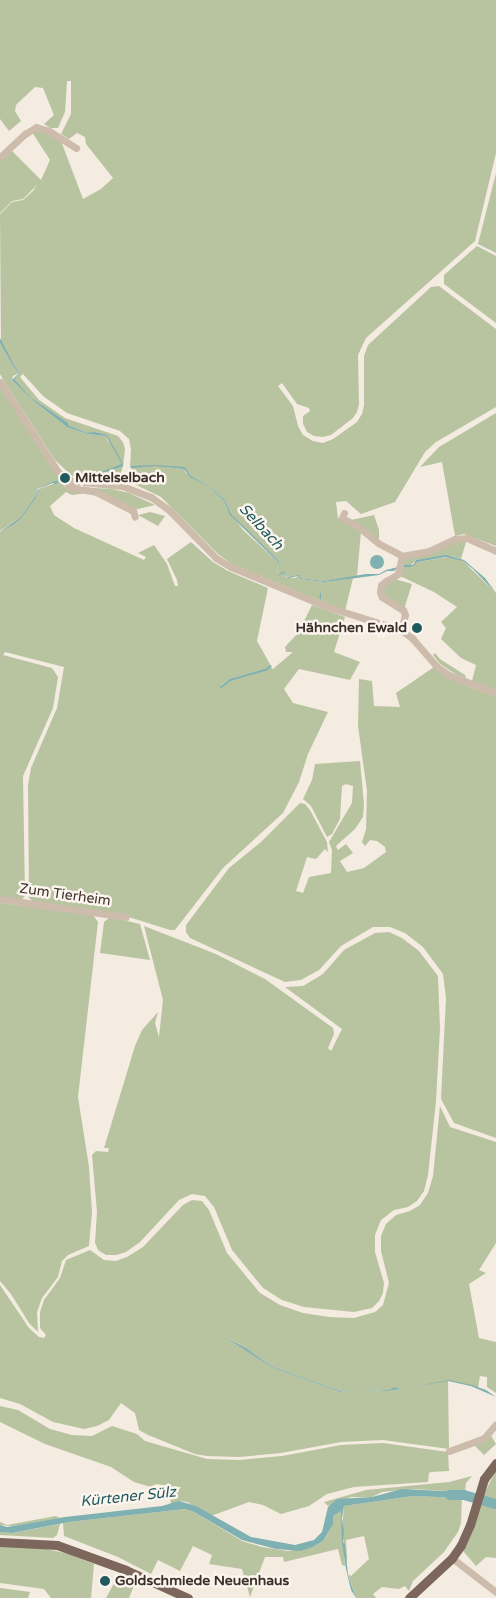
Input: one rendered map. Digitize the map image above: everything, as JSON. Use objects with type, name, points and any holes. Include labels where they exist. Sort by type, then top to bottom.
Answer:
[{"type":"main road","points":[[409,1598],[452,1558],[466,1536],[484,1479],[496,1463]]},
{"type":"main road","points":[[0,1542],[57,1545],[126,1570],[188,1598]]},
{"type":"street","points":[[0,157],[25,134],[36,127],[43,128],[76,148]]},
{"type":"street","points":[[0,382],[54,465],[65,478],[69,487],[96,492],[133,511],[135,517]]},
{"type":"street","points":[[65,478],[72,481],[122,486],[145,494],[165,506],[209,552],[231,567],[341,612],[401,630],[412,638],[436,666],[449,675],[496,693]]},
{"type":"street","points":[[344,513],[342,518],[356,525],[378,543],[402,556],[429,551],[455,539],[467,538],[496,551]]},
{"type":"street","points":[[401,630],[405,615],[403,610],[382,597],[380,592],[381,585],[398,574],[402,556]]},
{"type":"street","name":"Zum Tierheim","points":[[0,899],[126,917]]},
{"type":"street","points":[[449,1451],[484,1438],[496,1424]]},
{"type":"street","points":[[452,1558],[496,1592]]},
{"type":"green space","points":[[0,0],[496,0],[496,153],[475,241],[366,338],[358,355],[359,404],[357,412],[353,418],[331,435],[323,437],[314,436],[307,432],[303,424],[303,416],[310,411],[309,408],[297,404],[282,383],[278,386],[293,406],[298,426],[303,435],[313,441],[323,443],[333,439],[357,422],[362,414],[364,405],[364,356],[368,345],[431,287],[439,286],[496,329],[496,407],[436,442],[425,452],[395,502],[361,514],[346,501],[336,502],[338,518],[361,531],[357,577],[324,581],[300,578],[298,575],[288,577],[284,571],[277,575],[279,561],[231,514],[225,500],[210,487],[191,476],[185,467],[130,467],[131,449],[129,439],[120,431],[67,413],[43,396],[23,374],[20,377],[39,400],[65,418],[118,436],[123,442],[125,449],[123,466],[120,476],[114,480],[72,476],[55,460],[5,383],[0,374],[0,343],[19,373],[13,376],[12,380],[31,399],[67,427],[87,434],[106,436],[111,444],[107,435],[87,433],[68,425],[31,398],[13,379],[20,373],[1,342],[0,214],[12,202],[23,200],[37,185],[23,199],[12,201],[0,213],[0,160],[10,149],[41,180],[50,160],[32,132],[38,129],[44,130],[61,141],[83,199],[101,189],[113,178],[86,144],[85,137],[77,133],[69,139],[61,134],[71,114],[71,81],[67,81],[65,112],[58,128],[50,128],[44,124],[54,115],[43,88],[35,87],[16,105],[15,111],[21,121],[9,131],[0,119]]},
{"type":"green space","points":[[496,173],[496,253],[478,244]]},
{"type":"green space","points":[[477,246],[496,256],[496,323],[444,284],[444,275]]},
{"type":"green space","points":[[0,387],[60,480],[37,489],[35,497],[21,517],[0,531]]},
{"type":"green space","points":[[496,413],[496,546],[464,534],[455,536],[442,462],[420,467],[439,447]]},
{"type":"green space","points":[[155,466],[184,469],[186,473],[209,487],[224,501],[243,530],[278,562],[277,576],[284,572],[286,577],[295,578],[298,576],[300,579],[324,582],[319,597],[321,601],[232,564],[218,554],[161,497],[132,483],[129,476],[132,467]]},
{"type":"green space","points":[[60,481],[68,490],[88,493],[72,495],[66,492],[50,506],[54,515],[74,528],[144,560],[146,557],[138,553],[154,545],[167,564],[175,586],[178,586],[177,580],[167,559],[191,542],[213,562],[228,571],[268,588],[257,641],[271,666],[230,679],[221,687],[230,680],[267,670],[270,667],[273,669],[293,652],[286,652],[285,647],[298,633],[312,605],[345,617],[334,652],[360,662],[350,680],[299,669],[284,689],[293,703],[328,712],[308,754],[299,782],[283,813],[223,868],[175,930],[119,914],[34,902],[29,898],[28,785],[31,768],[57,708],[64,667],[5,652],[3,655],[52,668],[58,677],[53,708],[23,776],[25,896],[20,901],[0,898],[0,532],[21,517],[36,498],[38,490]]},
{"type":"green space","points":[[76,487],[112,489],[129,493],[155,505],[138,509],[130,508]]},
{"type":"green space","points":[[150,512],[165,516],[158,526],[138,515]]},
{"type":"green space","points":[[374,515],[379,530],[379,541],[351,520]]},
{"type":"green space","points":[[467,539],[461,559],[450,556],[416,560],[409,567],[403,565],[405,558]]},
{"type":"green space","points":[[449,557],[463,561],[496,593],[496,690],[472,681],[476,665],[461,658],[441,639],[446,628],[441,622],[457,607],[434,592],[400,576],[403,567],[409,567],[417,562]]},
{"type":"green space","points":[[353,578],[345,611],[321,601],[321,590],[325,582]]},
{"type":"green space","points":[[395,579],[412,584],[404,609],[388,599],[382,592],[383,587]]},
{"type":"green space","points":[[435,653],[440,659],[465,675],[466,678],[457,675],[440,664],[433,655]]},
{"type":"green space","points":[[434,667],[470,687],[496,697],[496,1138],[454,1123],[441,1099],[446,998],[443,974],[423,947],[405,933],[390,927],[373,927],[341,946],[319,970],[301,980],[285,982],[190,938],[186,932],[186,925],[229,868],[261,842],[300,803],[305,804],[310,810],[327,842],[328,852],[325,849],[316,859],[307,857],[296,891],[303,893],[309,877],[331,873],[332,850],[329,842],[352,803],[353,786],[346,784],[342,786],[340,819],[332,834],[327,837],[311,806],[303,799],[312,780],[315,764],[360,761],[364,804],[363,817],[355,829],[336,846],[338,850],[346,844],[353,853],[340,861],[347,872],[364,868],[386,852],[385,847],[377,841],[370,840],[365,846],[362,842],[366,829],[367,791],[358,726],[359,679],[372,681],[374,706],[400,707],[396,693]]},
{"type":"green space","points":[[0,903],[93,915],[98,922],[78,1097],[89,1167],[92,1212],[89,1246],[68,1255],[62,1261],[58,1277],[42,1298],[37,1312],[38,1332],[29,1323],[11,1294],[0,1281]]},
{"type":"green space","points":[[110,917],[140,924],[150,960],[100,953],[104,922]]},
{"type":"green space","points":[[144,926],[216,954],[265,979],[333,1028],[334,1034],[328,1048],[331,1051],[342,1029],[285,987],[303,986],[323,974],[344,950],[375,933],[389,932],[402,938],[419,951],[438,976],[440,1029],[436,1101],[428,1175],[424,1191],[417,1201],[408,1207],[394,1210],[381,1220],[375,1235],[375,1252],[384,1283],[383,1293],[379,1301],[372,1308],[354,1312],[304,1307],[282,1300],[263,1288],[232,1250],[214,1207],[205,1196],[192,1194],[179,1200],[140,1242],[126,1252],[106,1255],[98,1250],[95,1243],[97,1212],[92,1155],[96,1151],[108,1152],[109,1148],[104,1148],[135,1046],[142,1030],[158,1012],[155,1023],[159,1037],[163,1000]]},
{"type":"green space","points":[[440,1106],[450,1127],[496,1142],[496,1243],[479,1270],[486,1273],[469,1284],[479,1338],[496,1342],[496,1393],[487,1387],[487,1377],[480,1376],[478,1388],[448,1380],[449,1449],[383,1440],[341,1442],[281,1453],[239,1457],[207,1456],[195,1454],[139,1430],[135,1413],[121,1403],[109,1420],[97,1426],[84,1429],[53,1422],[20,1404],[0,1398],[0,1285],[29,1328],[39,1337],[44,1338],[46,1335],[40,1328],[40,1312],[44,1300],[60,1278],[66,1260],[90,1250],[104,1260],[116,1261],[127,1257],[143,1247],[183,1205],[192,1200],[202,1201],[209,1210],[227,1253],[260,1293],[280,1305],[303,1313],[354,1318],[375,1312],[383,1305],[389,1283],[381,1251],[381,1236],[386,1224],[396,1215],[410,1211],[420,1205],[428,1193],[433,1176]],"holes":[[[226,1337],[246,1348],[271,1366],[340,1391],[354,1389],[340,1392],[271,1367]],[[395,1387],[401,1389],[388,1391],[354,1389],[388,1390]]]},
{"type":"green space","points":[[0,1406],[18,1410],[50,1429],[72,1435],[92,1436],[112,1426],[137,1434],[145,1441],[207,1459],[239,1460],[282,1456],[341,1445],[383,1443],[448,1452],[449,1471],[429,1473],[428,1482],[354,1487],[327,1494],[309,1506],[281,1514],[263,1505],[249,1502],[211,1516],[187,1502],[179,1501],[171,1505],[169,1486],[156,1484],[151,1487],[134,1482],[111,1467],[45,1444],[0,1422]]},
{"type":"green space","points":[[490,1434],[496,1444],[484,1455],[473,1444]]},
{"type":"green space","points":[[496,1470],[496,1501],[483,1496]]},
{"type":"green space","points":[[472,1476],[466,1483],[465,1492],[413,1489],[382,1492],[372,1497],[351,1497],[328,1506],[324,1502],[366,1490],[449,1482]]},
{"type":"green space","points":[[413,1496],[462,1498],[461,1523],[458,1532],[444,1552],[413,1581],[409,1591],[405,1586],[399,1589],[382,1587],[373,1594],[376,1598],[356,1598],[348,1574],[351,1576],[369,1559],[364,1536],[346,1540],[347,1565],[342,1530],[344,1506]]},
{"type":"green space","points":[[481,1502],[496,1507],[496,1558],[486,1557],[476,1566],[463,1551]]},
{"type":"green space","points":[[185,1509],[194,1512],[242,1541],[262,1547],[288,1551],[313,1547],[323,1541],[329,1531],[333,1516],[341,1511],[345,1566],[342,1565],[338,1549],[284,1562],[283,1557],[265,1557],[250,1597],[242,1569],[209,1564],[212,1555],[193,1546],[180,1571],[158,1560],[151,1574],[118,1557],[64,1536],[63,1523]]},
{"type":"green space","points":[[56,1516],[60,1518],[13,1526],[0,1525],[0,1522],[7,1525]]},
{"type":"green space","points":[[60,1524],[57,1535],[53,1538],[0,1535],[0,1532],[12,1533]]},
{"type":"green space","points":[[33,1546],[69,1554],[94,1564],[91,1598],[51,1598],[44,1589],[0,1583],[0,1547]]},
{"type":"green space","points":[[119,1574],[136,1581],[129,1598],[106,1598]]},
{"type":"green space","points":[[0,1588],[30,1592],[28,1598],[0,1598]]},
{"type":"water","points":[[0,338],[20,373],[14,379],[31,398],[68,423],[68,425],[87,433],[94,432],[107,435],[121,460],[123,466],[90,477],[86,477],[81,473],[73,475],[81,472],[90,476],[122,464],[106,436],[87,434],[67,427],[31,399],[12,380],[19,373],[0,343]]},
{"type":"water","points":[[154,465],[185,467],[191,476],[210,487],[225,500],[231,514],[279,561],[277,574],[278,562],[230,515],[224,501],[209,487],[190,477],[184,469],[155,466],[130,468],[132,466]]},
{"type":"water","points":[[60,480],[56,484],[52,483],[38,490],[36,498],[22,517],[0,532],[21,517],[35,497],[37,490],[52,482]]},
{"type":"water","points":[[377,555],[382,557],[384,562],[382,567],[377,569],[372,567],[370,562],[372,557]]},
{"type":"water","points":[[446,555],[464,560],[485,578],[496,593],[463,561],[446,557],[417,562],[413,566],[403,567],[403,565],[413,565],[416,560]]},
{"type":"water","points":[[398,567],[394,571],[387,571],[379,575],[325,582],[322,588],[324,582],[300,579],[298,576],[288,578],[284,573],[277,575],[284,571],[288,577],[299,575],[300,578],[324,581],[366,574],[379,574],[386,570]]},
{"type":"water","points":[[225,1337],[246,1348],[271,1366],[340,1391],[354,1389],[340,1392],[271,1367]]},
{"type":"water","points":[[449,1380],[486,1390],[496,1397],[471,1386],[448,1381],[409,1387]]},
{"type":"water","points":[[395,1387],[401,1389],[388,1391],[354,1389],[388,1390]]},
{"type":"water","points":[[402,1489],[465,1492],[462,1498],[413,1496],[344,1506],[342,1518],[343,1542],[345,1545],[348,1575],[356,1598],[351,1590],[346,1569],[342,1542],[341,1511],[333,1516],[333,1524],[323,1541],[313,1547],[300,1551],[276,1549],[242,1540],[194,1512],[185,1509],[69,1522],[12,1533],[0,1532],[0,1525],[7,1527],[65,1517],[162,1506],[179,1501],[196,1506],[251,1537],[295,1545],[314,1540],[322,1532],[328,1507],[337,1499],[372,1497]]},
{"type":"waterway","points":[[221,687],[230,680],[266,670],[271,666]]},
{"type":"waterway","name":"Kürtener Sülz","points":[[450,1495],[464,1495],[496,1504]]},
{"type":"place","name":"Mittelselbach","points":[[65,478]]},
{"type":"place","name":"Hähnchen Ewald","points":[[417,628]]},
{"type":"place","name":"Goldschmiede Neuenhaus","points":[[105,1581]]},
{"type":"water label","name":"Selbach","points":[[261,527]]}]
